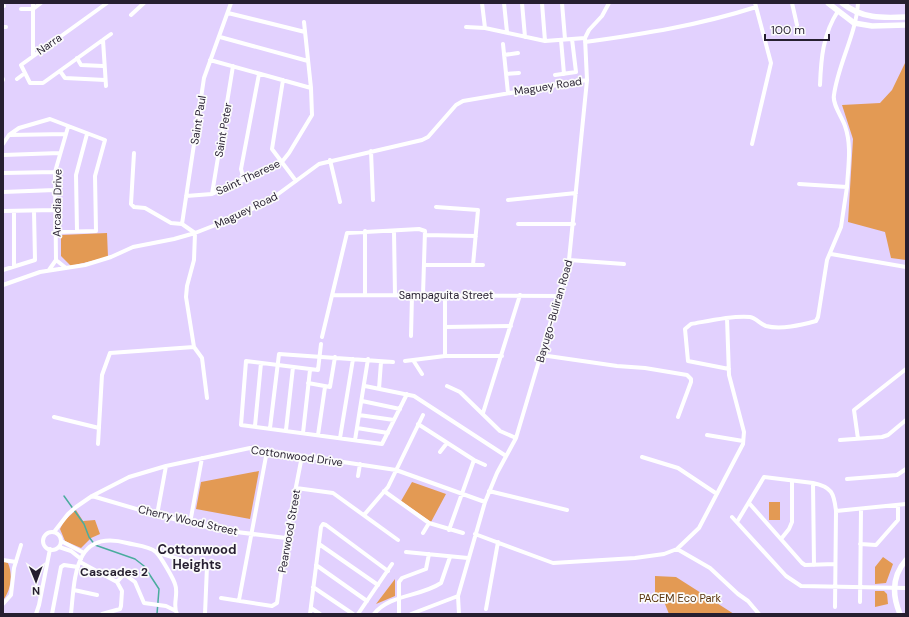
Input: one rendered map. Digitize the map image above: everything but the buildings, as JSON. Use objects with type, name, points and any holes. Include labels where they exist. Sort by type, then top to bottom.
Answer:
[{"type":"main road","points":[[828,3],[854,23],[872,26],[906,26]]},
{"type":"main road","points":[[842,3],[856,13],[873,17],[906,17]]},
{"type":"main road","points":[[900,614],[895,601],[894,589],[897,575],[906,560]]},
{"type":"street","name":"Narra","points":[[33,3],[33,56]]},
{"type":"street","points":[[21,9],[33,9],[41,3]]},
{"type":"street","name":"Narra","points":[[33,56],[106,3]]},
{"type":"street","points":[[130,15],[144,3]]},
{"type":"street","name":"Saint Paul","points":[[182,224],[204,78],[231,3]]},
{"type":"street","points":[[482,3],[485,28]]},
{"type":"street","points":[[504,3],[507,32]]},
{"type":"street","points":[[522,3],[525,37]]},
{"type":"street","points":[[542,3],[546,41]]},
{"type":"street","points":[[562,3],[564,74]]},
{"type":"street","points":[[585,40],[589,30],[602,16],[609,3]]},
{"type":"street","points":[[792,3],[798,25]]},
{"type":"street","points":[[729,369],[688,361],[685,329],[691,324],[727,318],[750,317],[764,326],[771,327],[816,321],[824,276],[841,227],[847,187],[850,150],[849,136],[833,96],[854,23],[858,3]]},
{"type":"street","points":[[466,27],[485,28],[546,41],[572,39],[585,40],[666,31],[722,18],[756,5],[771,63],[752,144]]},
{"type":"street","points":[[820,85],[822,52],[825,36],[838,11]]},
{"type":"street","points":[[228,13],[305,32]]},
{"type":"street","name":"Saint Therese","points":[[186,196],[212,194],[281,163],[312,115],[312,88],[304,22]]},
{"type":"street","points":[[33,56],[21,65],[30,83],[43,83],[111,34]]},
{"type":"street","points":[[220,37],[308,61]]},
{"type":"street","points":[[555,75],[576,72],[572,39]]},
{"type":"street","points":[[102,40],[103,66],[106,86]]},
{"type":"street","name":"Bayugo-Buliran Road","points":[[459,614],[458,596],[485,502],[516,438],[570,260],[587,80],[585,40]]},
{"type":"street","points":[[502,44],[508,93]]},
{"type":"street","points":[[504,55],[518,53]]},
{"type":"street","points":[[77,58],[81,65],[103,66]]},
{"type":"street","points":[[210,60],[312,88]]},
{"type":"street","name":"Saint Peter","points":[[212,194],[233,66]]},
{"type":"street","points":[[60,71],[65,78],[105,80]]},
{"type":"street","points":[[17,79],[25,73]]},
{"type":"street","points":[[506,74],[519,73]]},
{"type":"street","points":[[244,180],[241,169],[259,74]]},
{"type":"street","points":[[283,80],[272,149],[296,181]]},
{"type":"street","name":"Maguey Road","points":[[3,285],[49,270],[66,268],[111,257],[133,247],[174,240],[236,217],[270,200],[313,167],[330,160],[422,140],[428,137],[456,105],[463,101],[587,80]]},
{"type":"street","points":[[3,144],[9,135],[19,128],[50,119],[105,140],[95,176],[96,231],[56,232]]},
{"type":"street","name":"Arcadia Drive","points":[[56,259],[55,172],[68,127]]},
{"type":"street","points":[[9,135],[66,134]]},
{"type":"street","points":[[76,231],[76,175],[87,134]]},
{"type":"street","points":[[371,151],[373,200]]},
{"type":"street","points":[[3,155],[60,153]]},
{"type":"street","points":[[134,153],[131,204],[134,207],[145,208],[171,223],[182,224],[196,233],[194,260],[186,286],[186,297],[194,346],[202,358],[207,398]]},
{"type":"street","points":[[330,160],[340,202]]},
{"type":"street","points":[[3,173],[55,172]]},
{"type":"street","points":[[799,184],[847,187]]},
{"type":"street","points":[[3,192],[55,190]]},
{"type":"street","points":[[508,200],[576,193]]},
{"type":"street","points":[[436,207],[478,210],[472,265]]},
{"type":"street","points":[[3,211],[56,210]]},
{"type":"street","points":[[14,211],[14,266]]},
{"type":"street","points":[[3,270],[35,260],[34,211]]},
{"type":"street","points":[[518,224],[574,224]]},
{"type":"street","points":[[365,231],[365,295]]},
{"type":"street","points":[[322,338],[324,324],[347,234],[365,231],[424,231],[425,265],[423,295]]},
{"type":"street","points":[[394,231],[395,295]]},
{"type":"street","points":[[425,235],[476,236]]},
{"type":"street","points":[[831,254],[906,267]]},
{"type":"street","points":[[49,270],[56,259],[66,268]]},
{"type":"street","points":[[570,260],[624,264]]},
{"type":"street","points":[[425,265],[483,265]]},
{"type":"street","name":"Sampaguita Street","points":[[332,295],[560,296]]},
{"type":"street","points":[[411,336],[412,295]]},
{"type":"street","points":[[445,295],[446,356]]},
{"type":"street","points":[[483,412],[502,356],[520,295]]},
{"type":"street","points":[[475,534],[553,563],[649,557],[677,549],[699,528],[744,441],[744,432],[731,384],[727,318]]},
{"type":"street","points":[[445,327],[511,326]]},
{"type":"street","points":[[322,344],[318,370],[246,361],[242,425],[382,444],[408,394]]},
{"type":"street","points":[[98,444],[102,375],[111,353],[194,346]]},
{"type":"street","points":[[270,428],[278,356],[280,353],[393,362]]},
{"type":"street","points":[[541,355],[617,366],[645,368],[687,375],[691,379],[691,382],[678,417]]},
{"type":"street","points":[[405,361],[446,356],[502,356]]},
{"type":"street","points":[[308,383],[330,388],[335,357]]},
{"type":"street","points":[[340,438],[353,359]]},
{"type":"street","points":[[355,440],[365,386],[368,359]]},
{"type":"street","points":[[413,360],[422,374]]},
{"type":"street","points":[[379,389],[381,362]]},
{"type":"street","points":[[255,426],[261,363]]},
{"type":"street","points":[[286,430],[293,367]]},
{"type":"street","points":[[302,433],[310,370]]},
{"type":"street","points":[[858,439],[854,410],[906,370]]},
{"type":"street","points":[[365,386],[414,396],[506,456]]},
{"type":"street","points":[[447,386],[460,392],[483,412],[500,431],[516,438]]},
{"type":"street","points":[[318,435],[325,387]]},
{"type":"street","points":[[362,401],[400,409]]},
{"type":"street","points":[[360,415],[394,420]]},
{"type":"street","points":[[364,515],[384,491],[423,416]]},
{"type":"street","points":[[54,417],[99,428]]},
{"type":"street","points":[[840,440],[882,437],[888,435],[906,420]]},
{"type":"street","points":[[418,424],[474,460],[485,465]]},
{"type":"street","points":[[357,428],[388,433]]},
{"type":"street","points":[[707,435],[744,441]]},
{"type":"street","points":[[440,452],[447,443]]},
{"type":"street","name":"Cottonwood Drive","points":[[54,532],[68,514],[92,496],[129,477],[166,466],[250,448],[396,470],[485,502]]},
{"type":"street","points":[[221,598],[239,600],[267,451]]},
{"type":"street","name":"Pearwood Street","points":[[239,600],[275,605],[277,603],[286,538],[302,456]]},
{"type":"street","points":[[642,457],[678,468],[717,494]]},
{"type":"street","points":[[190,523],[202,458]]},
{"type":"street","points":[[449,530],[474,460]]},
{"type":"street","points":[[358,476],[360,464]]},
{"type":"street","points":[[157,515],[166,466]]},
{"type":"street","points":[[846,478],[897,475],[906,469]]},
{"type":"street","points":[[737,522],[764,477],[820,484],[831,491],[834,497],[836,511],[835,607]]},
{"type":"street","points":[[781,539],[789,529],[792,522],[792,481]]},
{"type":"street","points":[[813,483],[814,565]]},
{"type":"street","points":[[296,488],[333,493],[398,540]]},
{"type":"street","points":[[384,491],[429,523],[463,533]]},
{"type":"street","points":[[489,491],[567,510]]},
{"type":"street","name":"Cherry Wood Street","points":[[92,496],[157,515],[220,530],[286,538]]},
{"type":"street","points":[[749,503],[802,563],[805,565],[835,564]]},
{"type":"street","points":[[836,511],[861,510],[906,504]]},
{"type":"street","points":[[860,544],[876,545],[898,520],[898,505]]},
{"type":"street","points":[[860,602],[861,510]]},
{"type":"street","points":[[732,517],[786,576],[794,583],[801,586],[894,589],[906,588]]},
{"type":"street","points":[[423,533],[429,523]]},
{"type":"street","points":[[310,614],[321,527],[323,524],[388,571]]},
{"type":"street","points":[[50,549],[45,545],[44,539],[48,533],[54,532],[58,534],[61,540],[84,553]]},
{"type":"street","points":[[71,614],[80,560],[84,553],[97,542],[107,539],[142,546],[188,562],[208,566],[205,614]]},
{"type":"street","points":[[59,547],[61,540]]},
{"type":"street","points":[[486,609],[498,542]]},
{"type":"street","points":[[319,544],[378,585]]},
{"type":"street","points":[[3,604],[11,595],[16,562],[21,545]]},
{"type":"street","points":[[50,549],[59,547],[71,551],[80,560],[117,582],[122,591],[120,609],[102,614]]},
{"type":"street","points":[[36,614],[50,549]]},
{"type":"street","points":[[677,549],[710,568],[738,594],[748,601],[759,614]]},
{"type":"street","points":[[156,552],[176,584],[176,612]]},
{"type":"street","points":[[406,552],[468,558]]},
{"type":"street","points":[[398,614],[400,579],[426,569],[429,554]]},
{"type":"street","points":[[374,614],[380,607],[441,583],[450,557]]},
{"type":"street","points":[[3,560],[16,562]]},
{"type":"street","points":[[52,614],[61,567],[64,564],[78,567]]},
{"type":"street","points":[[358,614],[392,564]]},
{"type":"street","points":[[316,565],[367,601]]},
{"type":"street","points":[[117,582],[124,574],[135,582],[144,603],[166,606],[176,612]]},
{"type":"street","points":[[313,587],[353,614]]},
{"type":"street","points":[[74,590],[97,595]]},
{"type":"street","points":[[411,614],[458,596]]},
{"type":"street","points":[[311,608],[320,614]]},
{"type":"green space","points":[[906,61],[906,260],[891,258],[885,232],[848,222],[853,139],[842,105],[880,103],[892,90]]},
{"type":"green space","points":[[107,233],[108,257],[71,266],[61,256],[61,235]]},
{"type":"green space","points":[[259,471],[250,519],[196,509],[201,482]]},
{"type":"green space","points":[[412,482],[446,494],[431,522],[401,501]]},
{"type":"green space","points":[[769,502],[780,502],[780,520],[769,520]]},
{"type":"green space","points":[[76,510],[83,521],[95,520],[100,534],[91,538],[81,548],[65,541],[60,529],[64,521]]},
{"type":"green space","points":[[883,557],[893,564],[886,583],[875,584],[875,567]]},
{"type":"green space","points":[[3,561],[8,563],[10,567],[11,577],[8,592],[3,600]]},
{"type":"green space","name":"PACEM Eco Park","points":[[655,576],[676,577],[734,614],[669,614],[665,604],[655,593]]},
{"type":"green space","points":[[395,579],[395,596],[376,604]]},
{"type":"green space","points":[[875,591],[884,591],[887,594],[888,604],[875,607]]},
{"type":"waterway","points":[[64,496],[84,524],[89,537],[95,545],[135,559],[144,566],[159,589],[157,614]]},
{"type":"district","name":"Cottonwood Heights","points":[[197,556]]},
{"type":"district","name":"Cascades 2","points":[[114,572]]}]
